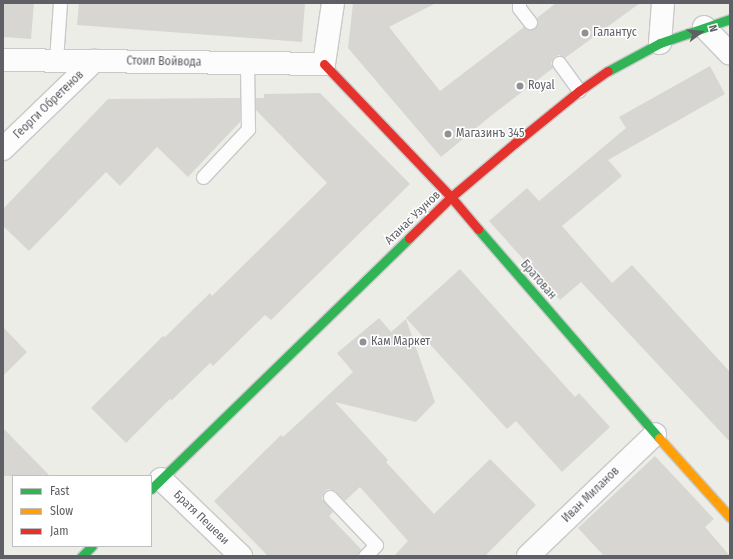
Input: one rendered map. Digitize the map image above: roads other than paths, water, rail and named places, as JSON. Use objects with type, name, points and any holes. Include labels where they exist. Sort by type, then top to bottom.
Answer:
[{"type":"street","points":[[324,64],[333,3]]},
{"type":"street","points":[[660,43],[663,3]]},
{"type":"street","name":"Атанас Узунов","points":[[156,484],[451,197],[579,91],[617,65],[660,43],[730,19]]},
{"type":"street","points":[[704,27],[730,54]]},
{"type":"street","name":"Стоил Войвода","points":[[3,60],[324,64]]},
{"type":"street","name":"Георги Обретенов","points":[[3,149],[94,61]]},
{"type":"street","name":"Братован","points":[[324,64],[451,197],[655,434],[730,517]]},
{"type":"street","name":"Иван Миланов","points":[[528,556],[655,434]]},
{"type":"street","name":"Братя Пешеви","points":[[156,484],[241,556]]},
{"type":"street","points":[[82,556],[91,547]]},
{"type":"lane","points":[[56,60],[60,3]]},
{"type":"lane","points":[[519,3],[519,8],[530,22]]},
{"type":"lane","points":[[203,177],[248,129],[247,63]]},
{"type":"lane","points":[[559,63],[579,91]]},
{"type":"lane","points":[[330,497],[376,545],[366,556]]},
{"type":"place","name":"Галантус","points":[[585,33]]},
{"type":"place","name":"Royal","points":[[520,86]]},
{"type":"place","name":"Магазинъ 345","points":[[448,134]]},
{"type":"place","name":"Кам Маркет","points":[[363,342]]}]
